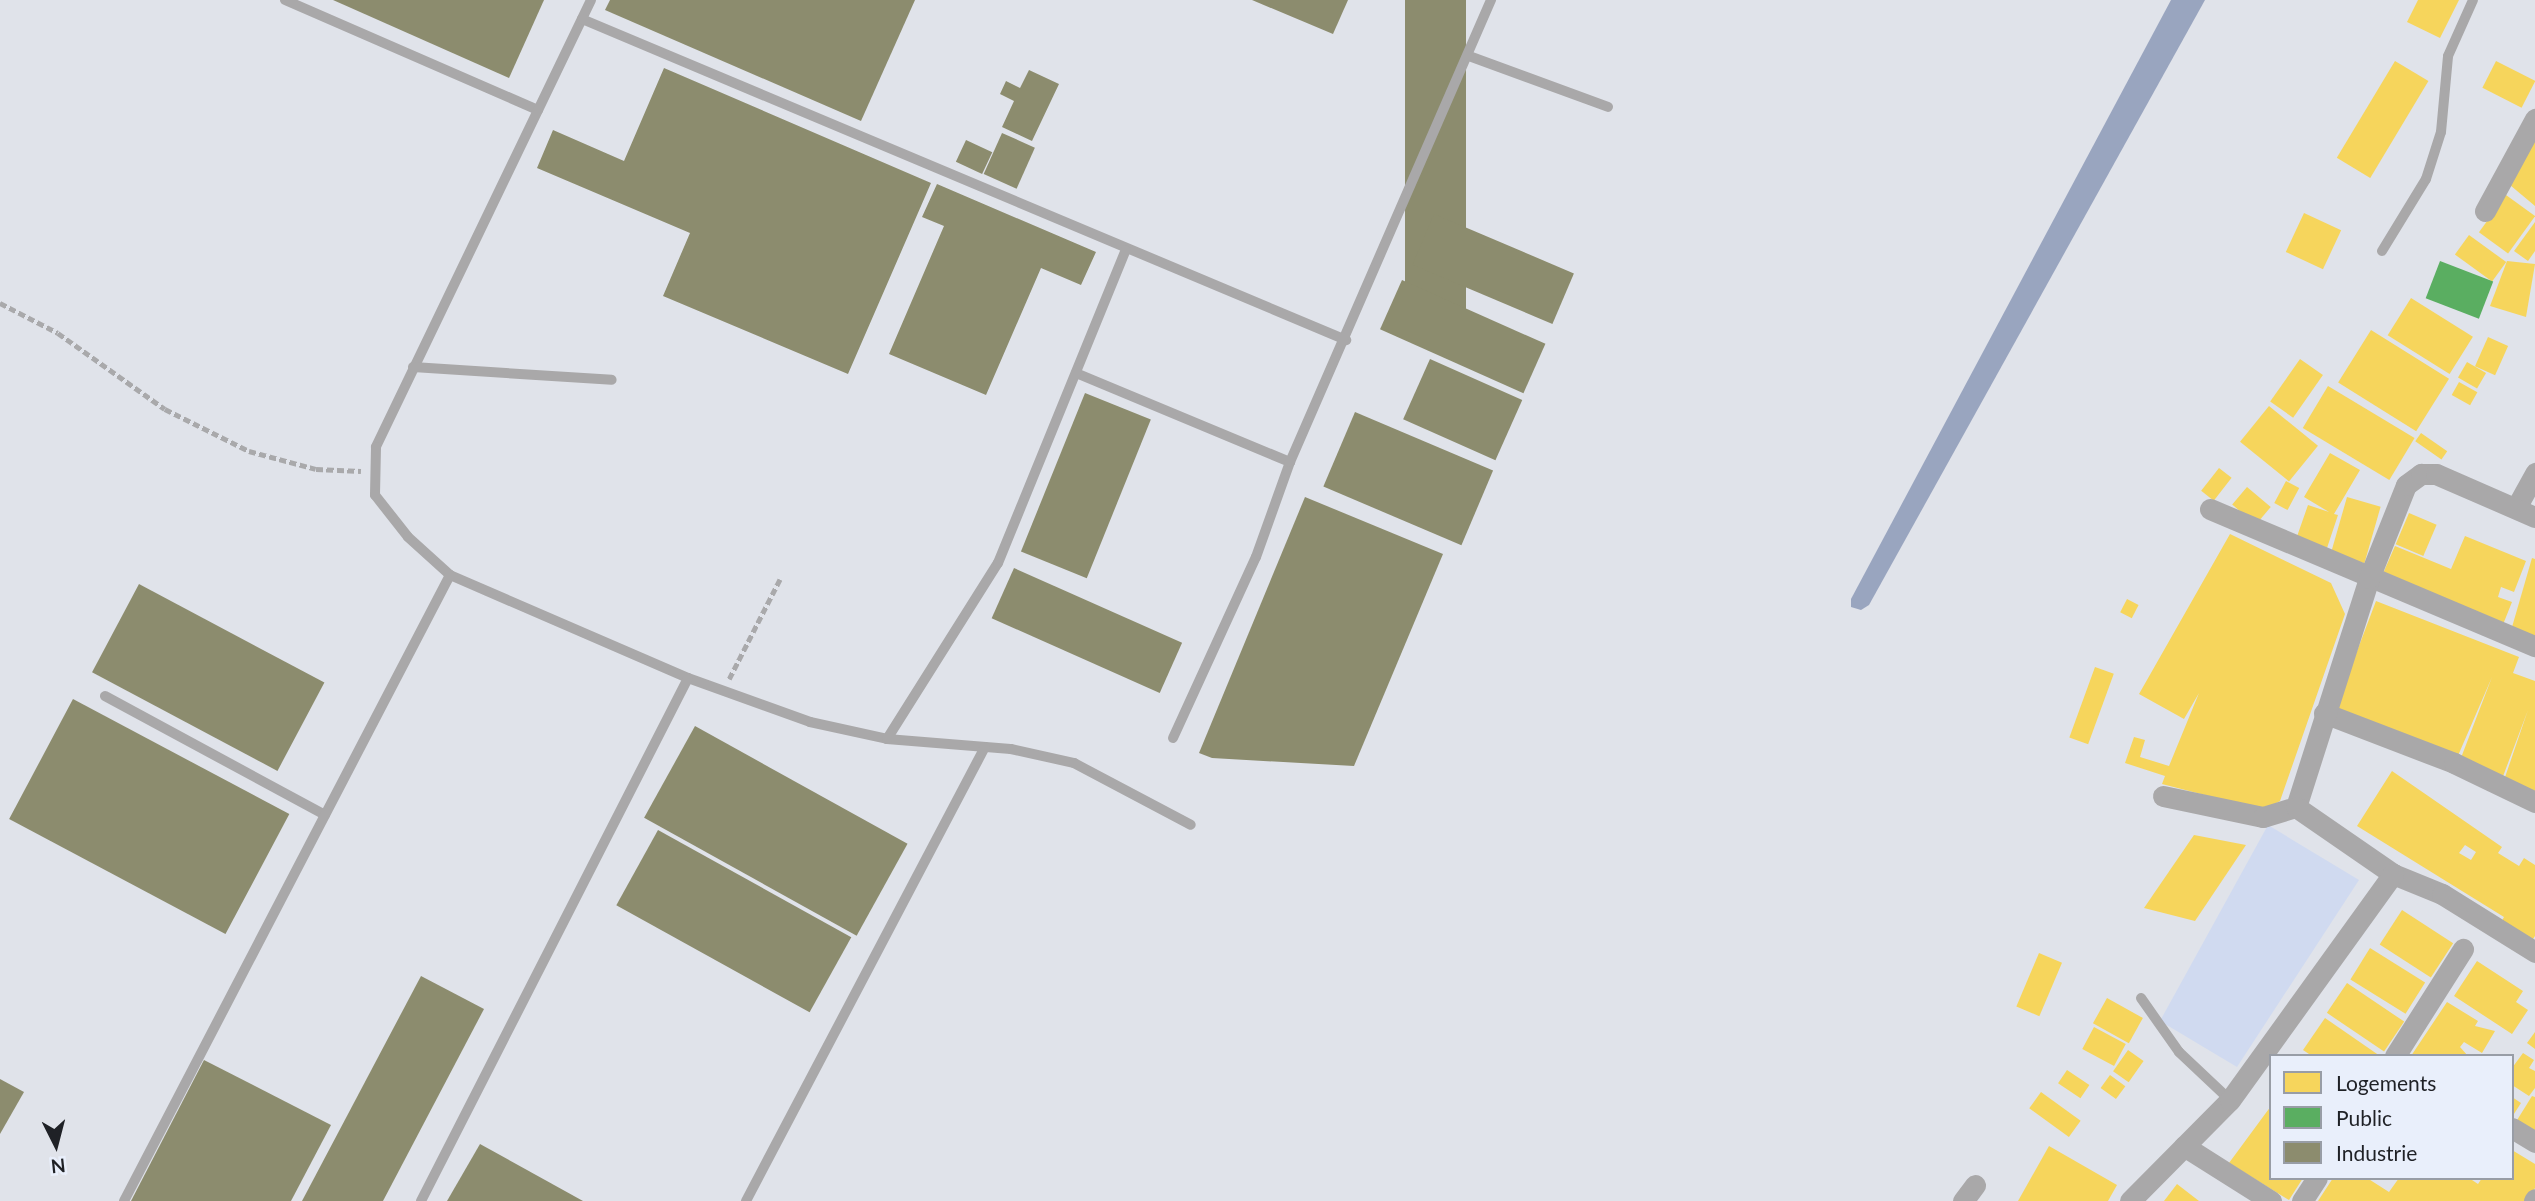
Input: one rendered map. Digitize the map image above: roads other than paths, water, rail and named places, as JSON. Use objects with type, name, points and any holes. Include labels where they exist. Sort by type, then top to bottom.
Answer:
[{"type":"street","points":[[2485,211],[2535,119]]},
{"type":"street","points":[[2296,807],[2369,578],[2406,485],[2421,474],[2436,474],[2526,511],[2535,473]]},
{"type":"street","points":[[2210,509],[2535,646]]},
{"type":"street","points":[[2324,713],[2454,763],[2535,802]]},
{"type":"street","points":[[2164,796],[2263,817],[2296,807]]},
{"type":"street","points":[[2296,807],[2393,874],[2442,894],[2535,952]]},
{"type":"street","points":[[2130,1201],[2230,1100],[2393,874]]},
{"type":"street","points":[[2397,1054],[2463,949]]},
{"type":"street","points":[[2514,1129],[2535,1142]]},
{"type":"street","points":[[2184,1146],[2271,1201]]},
{"type":"street","points":[[2302,1201],[2316,1180]]},
{"type":"lane","points":[[285,0],[538,110]]},
{"type":"lane","points":[[591,0],[376,447],[372,471],[375,495],[408,537],[450,575],[688,678],[810,722],[887,739],[1041,754],[1074,763],[1191,825]]},
{"type":"lane","points":[[1173,738],[1256,556],[1290,463],[1346,340],[1491,0]]},
{"type":"lane","points":[[2382,251],[2426,179],[2441,132],[2448,56],[2473,0]]},
{"type":"lane","points":[[582,19],[1126,250],[1346,340]]},
{"type":"lane","points":[[1469,56],[1608,107]]},
{"type":"lane","points":[[887,739],[998,563],[1126,250]]},
{"type":"lane","points":[[413,367],[612,380]]},
{"type":"lane","points":[[1076,373],[1290,463]]},
{"type":"lane","points":[[124,1201],[450,575]]},
{"type":"lane","points":[[421,1201],[688,678]]},
{"type":"lane","points":[[105,696],[325,815]]},
{"type":"lane","points":[[746,1201],[985,747]]},
{"type":"lane","points":[[2141,998],[2179,1052],[2230,1100]]}]
